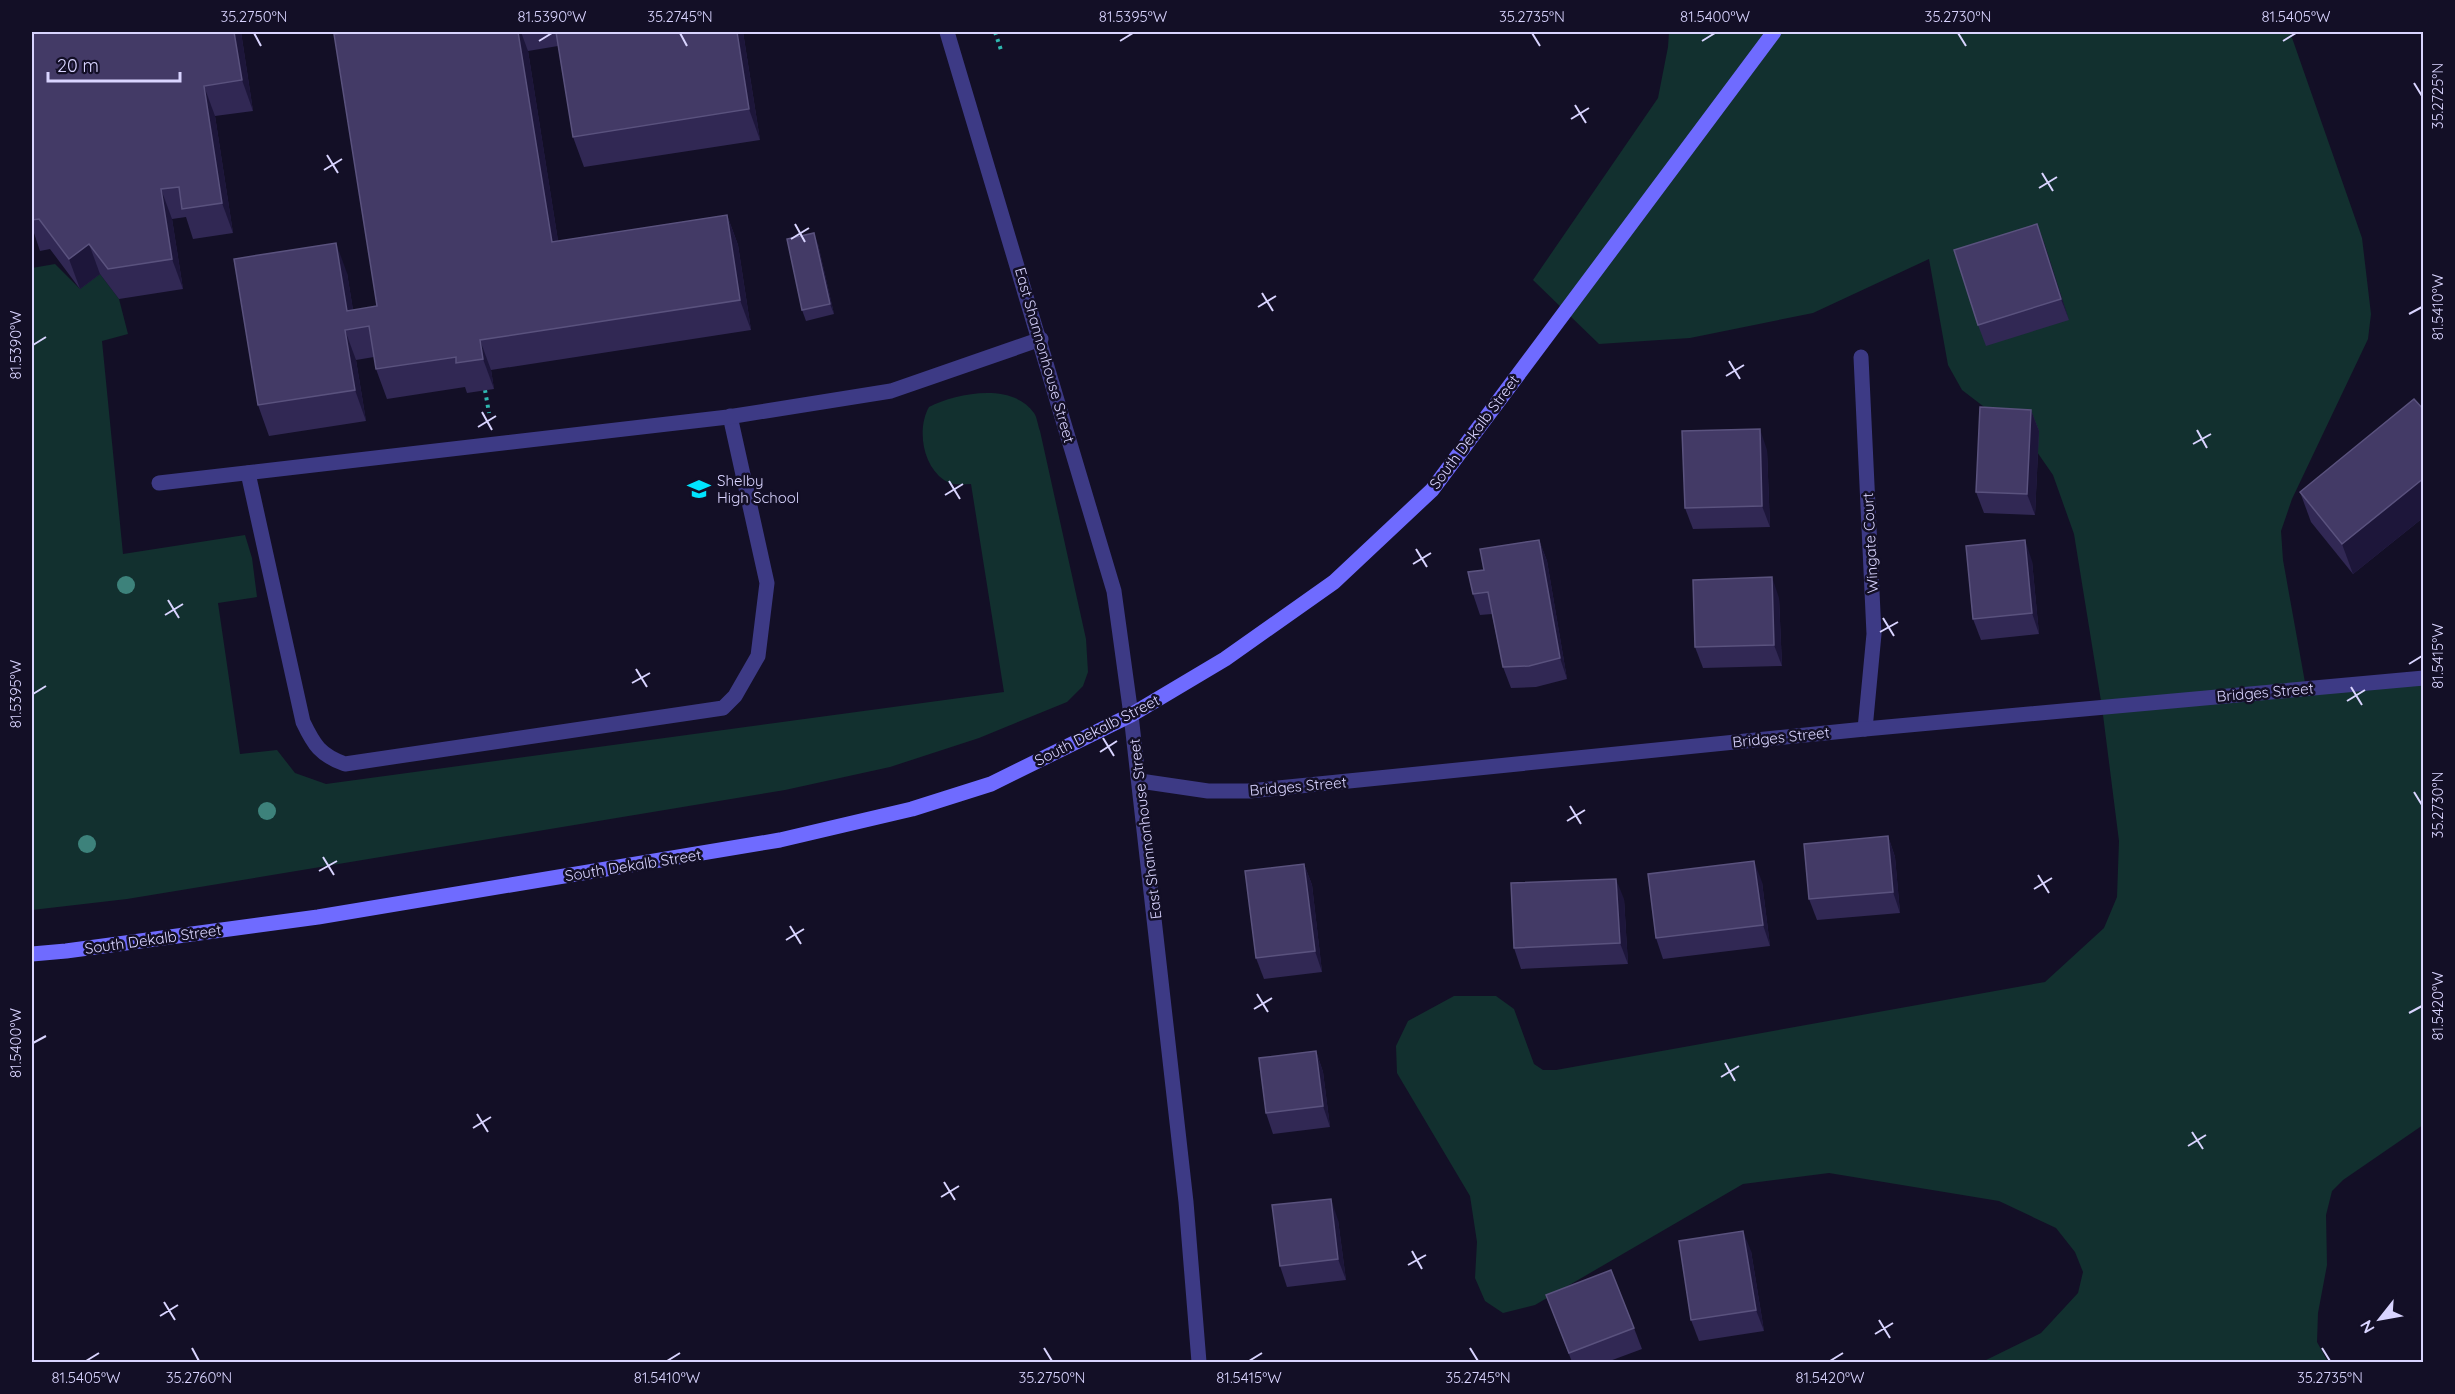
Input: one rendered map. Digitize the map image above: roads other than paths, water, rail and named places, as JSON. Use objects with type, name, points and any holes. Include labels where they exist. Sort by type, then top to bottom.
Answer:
[{"type":"main road","name":"South Dekalb Street","points":[[32,954],[318,916],[810,834],[912,809],[991,784],[1131,715],[1225,659],[1334,582],[1432,490],[1774,32]]},
{"type":"street","name":"East Shannonhouse Street","points":[[947,32],[1041,339],[1114,591],[1140,781],[1186,1202],[1199,1362]]},
{"type":"street","points":[[159,483],[730,416],[891,391],[1041,339]]},
{"type":"street","name":"Wingate Court","points":[[1861,357],[1874,634],[1865,729]]},
{"type":"street","points":[[248,473],[303,722],[315,746],[330,759],[345,764],[723,708],[735,696],[758,656],[767,583],[730,416]]},
{"type":"street","name":"Bridges Street","points":[[1140,781],[1208,791],[1249,792],[1865,729],[2424,678]]},
{"type":"place","name":"Shelby High School","points":[[699,489]]}]
